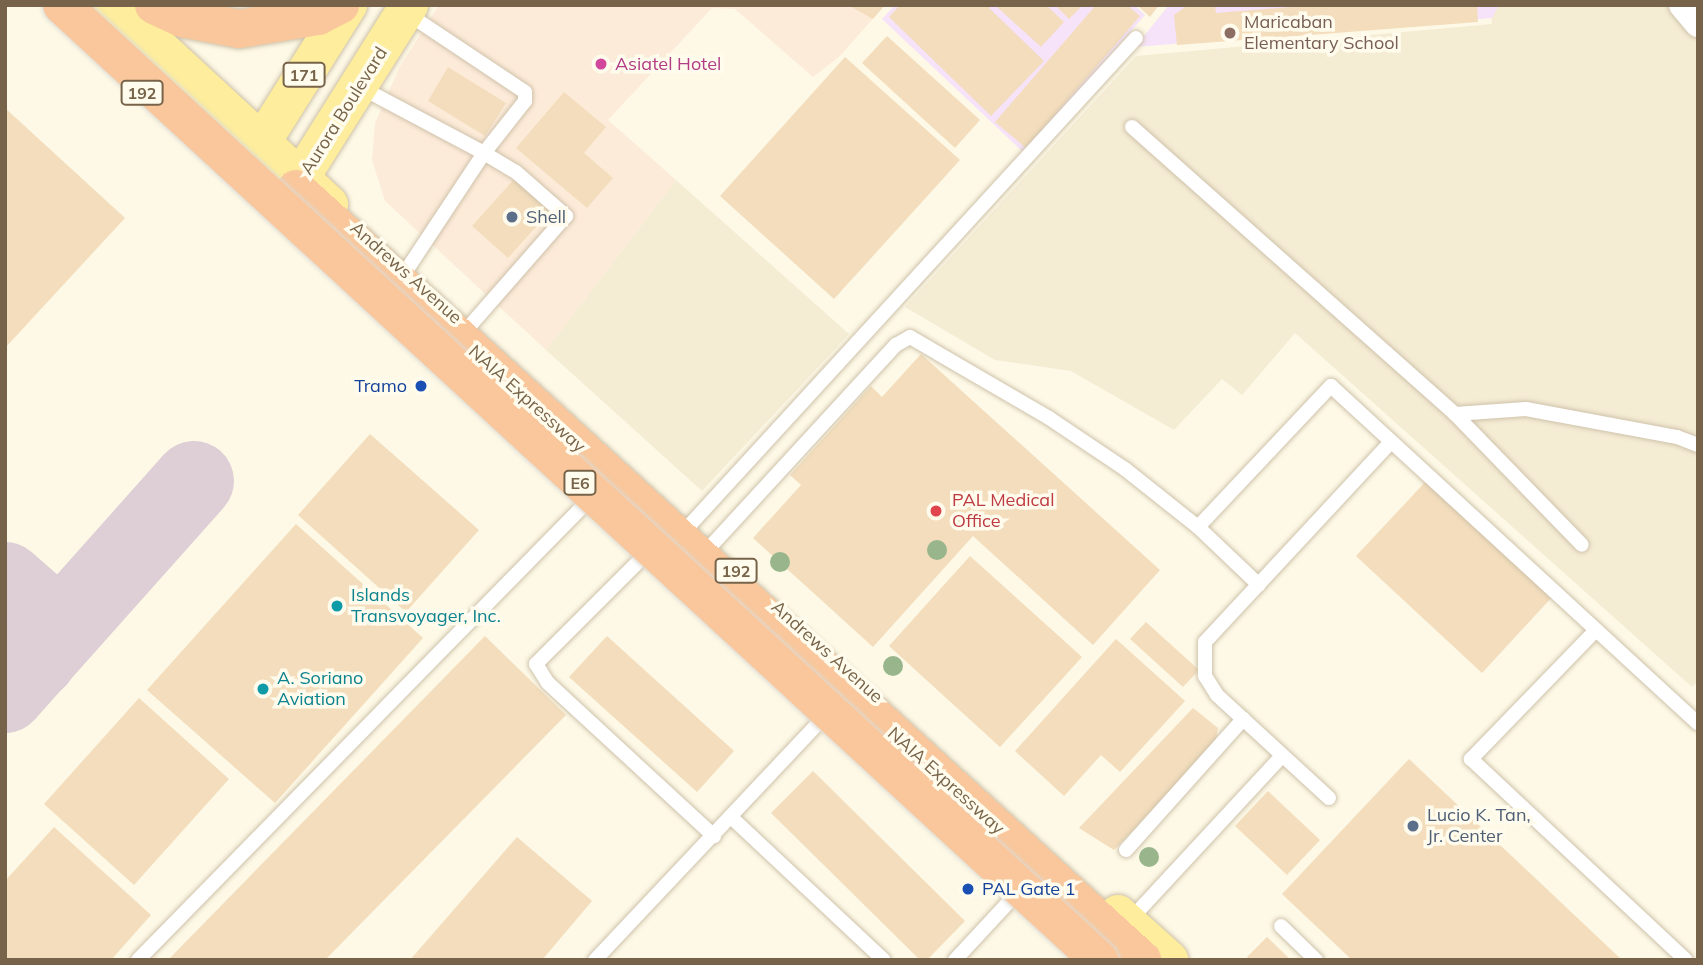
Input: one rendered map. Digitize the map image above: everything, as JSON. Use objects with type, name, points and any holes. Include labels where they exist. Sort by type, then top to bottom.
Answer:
[{"type":"highway","name":"NAIA Expressway","points":[[62,5],[1099,960]]},
{"type":"highway","name":"NAIA Expressway","points":[[100,5],[1142,960]]},
{"type":"highway","points":[[154,5],[182,18],[239,29],[318,16],[340,5]]},
{"type":"main road","name":"192","points":[[48,5],[1090,960]]},
{"type":"main road","name":"Andrews Avenue","points":[[113,5],[261,144],[406,271],[1169,960]]},
{"type":"main road","name":"171","points":[[237,180],[348,5]]},
{"type":"main road","name":"Aurora Boulevard","points":[[276,215],[360,87],[407,9]]},
{"type":"street","points":[[1682,5],[1698,24]]},
{"type":"lane","points":[[406,271],[484,153],[525,100],[525,92],[407,9]]},
{"type":"lane","points":[[699,537],[1136,38]]},
{"type":"lane","points":[[360,87],[516,172],[567,219],[467,328]]},
{"type":"lane","points":[[1132,127],[1455,414],[1582,545]]},
{"type":"lane","points":[[699,537],[896,345],[910,337],[1049,418],[1198,527],[1259,584]]},
{"type":"lane","points":[[1198,527],[1331,386],[1698,723]]},
{"type":"lane","points":[[1455,414],[1526,409],[1677,437],[1698,445]]},
{"type":"lane","points":[[1329,798],[1243,719],[1205,676],[1205,642],[1391,442]]},
{"type":"lane","points":[[138,960],[589,500]]},
{"type":"lane","points":[[647,553],[536,664],[548,683],[714,836]]},
{"type":"lane","points":[[1596,631],[1471,759],[1686,960]]},
{"type":"lane","points":[[595,960],[825,716]]},
{"type":"lane","points":[[1126,850],[1243,719]]},
{"type":"lane","points":[[1128,922],[1282,756]]},
{"type":"lane","points":[[731,817],[884,960]]},
{"type":"lane","points":[[955,960],[1017,892]]},
{"type":"lane","points":[[1281,926],[1316,960]]},
{"type":"shaded area","points":[[439,5],[885,5],[840,56],[813,77],[735,9],[712,8],[608,120],[676,180],[546,350],[385,201],[372,160],[375,123],[399,68]]},
{"type":"shaded area","points":[[895,5],[1134,5],[1145,15],[1024,153],[882,19]]},
{"type":"shaded area","name":"Maricaban Elementary School","points":[[1169,5],[1499,5],[1492,18],[1135,47]]},
{"type":"shaded area","points":[[1490,5],[1698,5],[1698,681],[1692,687],[1295,333],[1242,395],[1222,379],[1174,430],[1071,371],[995,360],[905,307],[1136,56],[1492,24]]},
{"type":"shaded area","points":[[676,180],[849,334],[702,491],[546,350]]},
{"type":"building","points":[[848,5],[885,5],[873,19]]},
{"type":"building","points":[[900,5],[992,5],[989,8],[1044,61],[991,116],[889,17]]},
{"type":"building","points":[[1046,5],[1064,22],[1041,47],[997,7]]},
{"type":"building","points":[[1055,5],[1083,5],[1069,19]]},
{"type":"building","points":[[1096,5],[1127,5],[1140,16],[1026,148],[995,122]]},
{"type":"building","points":[[1137,5],[1159,5],[1150,17]]},
{"type":"building","name":"Maricaban Elementary School","points":[[1188,5],[1215,5],[1216,13],[1318,5],[1477,5],[1478,22],[1177,45],[1174,15]]},
{"type":"building","points":[[887,36],[980,120],[955,148],[862,63]]},
{"type":"building","points":[[845,57],[960,160],[834,299],[720,196]]},
{"type":"building","points":[[448,67],[506,103],[485,136],[428,101]]},
{"type":"building","points":[[564,92],[606,127],[584,153],[613,178],[587,208],[516,148]]},
{"type":"building","points":[[5,108],[125,218],[5,348]]},
{"type":"building","name":"Shell","points":[[517,176],[553,208],[508,258],[472,226]]},
{"type":"building","name":"PAL Medical Office","points":[[921,354],[1160,570],[1093,645],[973,536],[873,647],[753,538],[801,485],[790,475],[871,386],[882,397]]},
{"type":"building","points":[[370,434],[479,530],[406,612],[298,515]]},
{"type":"building","points":[[1428,479],[1553,596],[1482,673],[1356,556]]},
{"type":"building","name":"A. Soriano Aviation","points":[[296,524],[423,638],[275,803],[147,690]]},
{"type":"building","points":[[970,556],[1082,657],[1000,747],[889,646]]},
{"type":"building","points":[[1146,622],[1199,670],[1183,687],[1130,639]]},
{"type":"building","points":[[485,636],[566,715],[325,960],[168,960]]},
{"type":"building","points":[[607,636],[734,751],[697,792],[569,677]]},
{"type":"building","points":[[1116,639],[1185,701],[1120,772],[1101,755],[1064,796],[1015,751]]},
{"type":"building","points":[[139,698],[229,779],[134,885],[44,804]]},
{"type":"building","points":[[1193,708],[1218,728],[1215,744],[1114,850],[1079,828]]},
{"type":"building","name":"Lucio K. Tan, Jr. Center","points":[[1409,759],[1622,960],[1352,960],[1282,894]]},
{"type":"building","points":[[813,771],[965,921],[927,960],[920,960],[771,813]]},
{"type":"building","points":[[1268,791],[1320,840],[1287,875],[1235,826]]},
{"type":"building","points":[[54,827],[151,915],[111,960],[5,960],[5,881]]},
{"type":"building","points":[[517,837],[592,901],[542,960],[410,960]]},
{"type":"building","points":[[1267,937],[1291,960],[1250,960],[1247,957]]},
{"type":"taxiway","points":[[5,693],[194,481]]},
{"type":"taxiway","points":[[5,582],[34,607],[40,620],[42,640],[37,658]]},
{"type":"place","name":"Maricaban Elementary School","points":[[1230,33]]},
{"type":"place","name":"Asiatel Hotel","points":[[601,64]]},
{"type":"place","name":"Shell","points":[[512,217]]},
{"type":"place","name":"Tramo","points":[[421,386]]},
{"type":"place","name":"PAL Medical Office","points":[[936,511]]},
{"type":"place","name":"Islands Transvoyager, Inc.","points":[[337,606]]},
{"type":"place","name":"A. Soriano Aviation","points":[[263,689]]},
{"type":"place","name":"Lucio K. Tan, Jr. Center","points":[[1413,826]]},
{"type":"place","name":"PAL Gate 1","points":[[968,889]]}]
